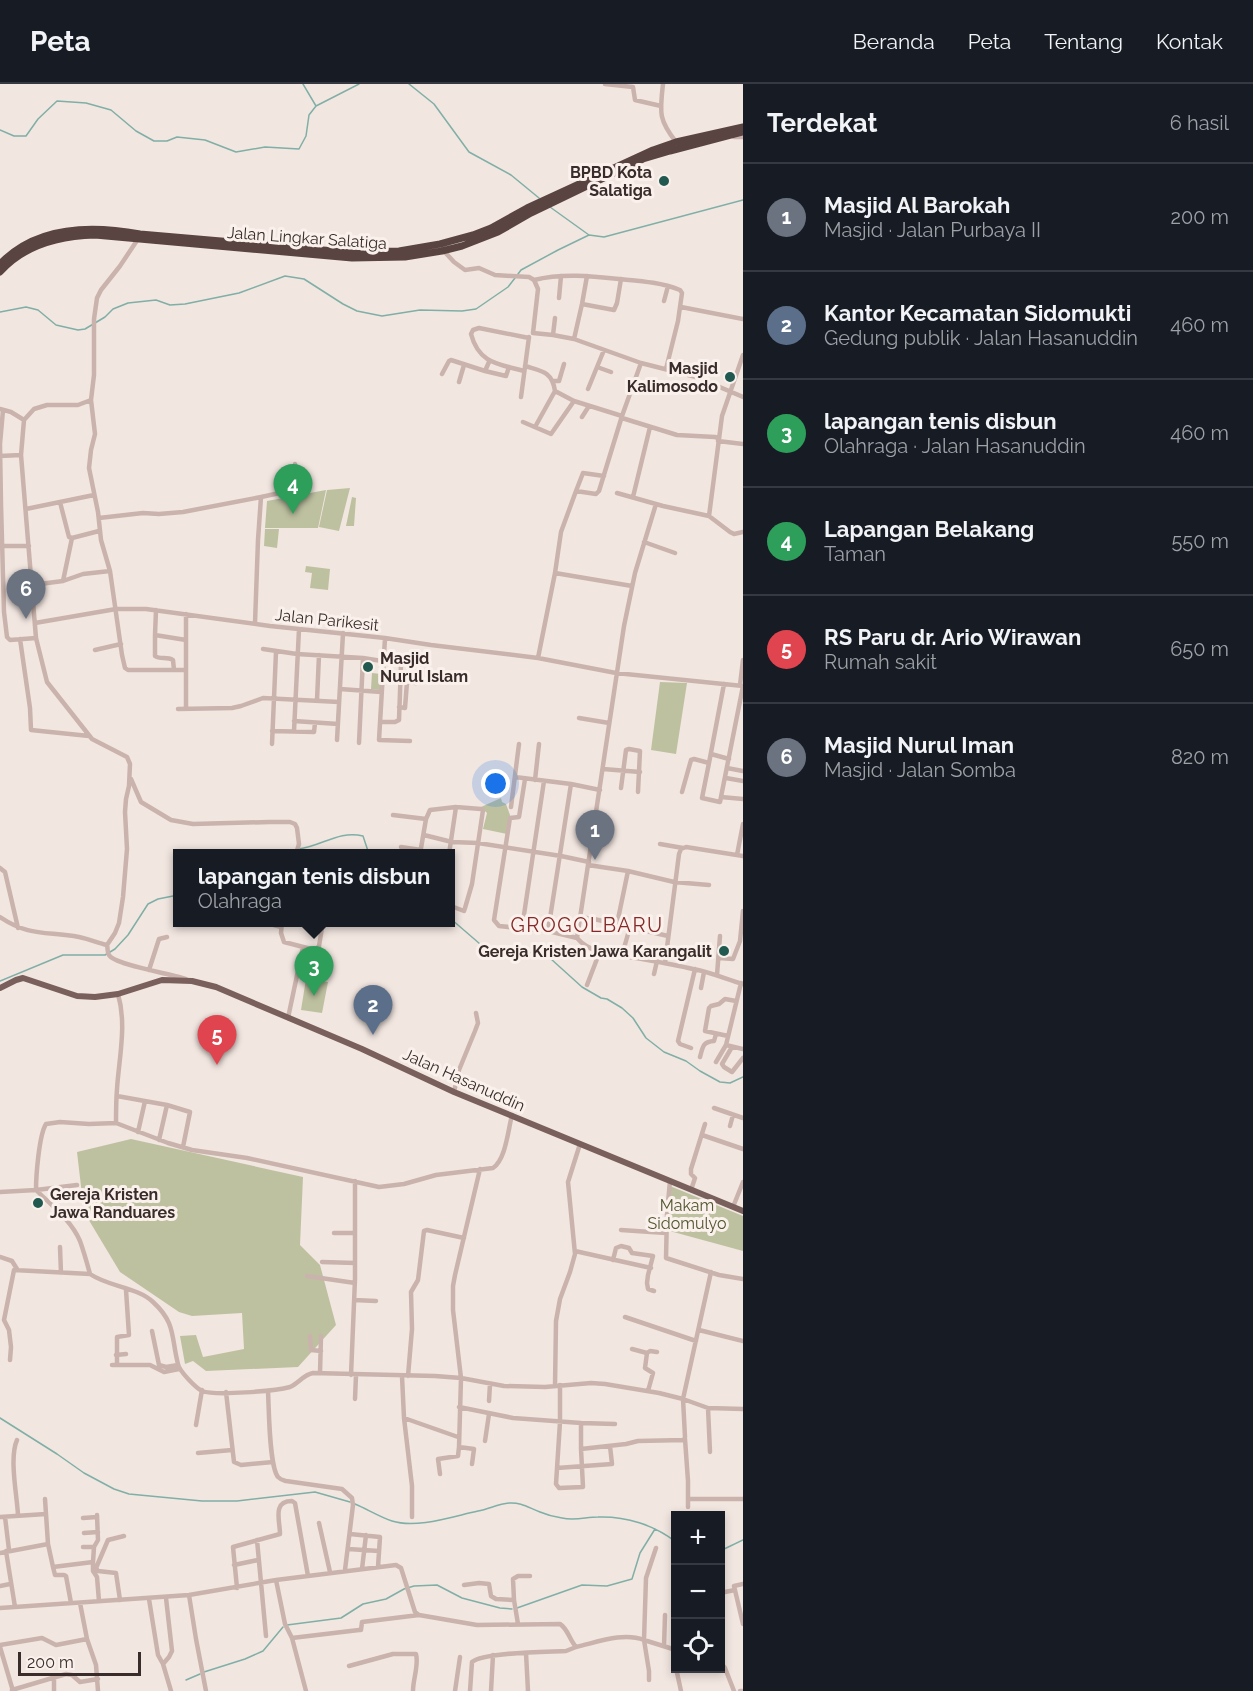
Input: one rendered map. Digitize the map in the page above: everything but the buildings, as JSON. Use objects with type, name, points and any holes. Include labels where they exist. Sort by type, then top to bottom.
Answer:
[{"type":"highway","name":"Jalan Lingkar Salatiga","points":[[0,273],[23,253],[56,239],[94,235],[139,236],[352,258],[396,258],[480,240],[498,232],[529,210],[643,159],[743,127]]},
{"type":"highway","name":"Jalan Lingkar Salatiga","points":[[718,135],[743,132]]},
{"type":"highway","name":"Jalan Lingkar Salatiga","points":[[557,198],[642,154],[676,142],[694,141]]},
{"type":"highway","name":"Jalan Lingkar Salatiga","points":[[0,264],[18,248],[73,229],[119,230],[139,236]]},
{"type":"main road","name":"Jalan Hasanuddin","points":[[0,988],[23,978],[77,996],[95,997],[118,994],[162,981],[192,981],[221,989],[362,1049],[453,1091],[743,1211]]},
{"type":"street","points":[[605,84],[633,87],[635,100],[661,106]]},
{"type":"street","points":[[663,84],[661,106],[663,122],[676,142]]},
{"type":"street","points":[[718,135],[743,137]]},
{"type":"street","points":[[139,236],[97,298],[91,400],[95,435],[90,468],[99,518],[99,531],[110,571],[125,668],[128,670],[185,670]]},
{"type":"street","points":[[441,248],[465,270],[479,268],[495,275],[529,277],[534,280],[538,290],[533,333],[529,338],[521,397]]},
{"type":"street","points":[[534,280],[561,276],[637,279],[681,291],[681,307],[666,369]]},
{"type":"street","points":[[559,298],[561,276]]},
{"type":"street","points":[[574,339],[587,276]]},
{"type":"street","points":[[582,304],[614,310],[621,279]]},
{"type":"street","points":[[664,302],[668,286]]},
{"type":"street","points":[[681,307],[743,319]]},
{"type":"street","points":[[553,335],[555,318]]},
{"type":"street","points":[[529,338],[483,328],[476,328],[471,332],[478,350],[489,362],[546,373],[553,381],[555,391],[535,427]]},
{"type":"street","points":[[533,333],[574,339],[641,363],[696,377],[743,397]]},
{"type":"street","points":[[588,389],[604,350]]},
{"type":"street","points":[[709,516],[722,416],[743,355]]},
{"type":"street","points":[[442,374],[450,360],[506,376],[508,367]]},
{"type":"street","points":[[485,371],[489,362]]},
{"type":"street","points":[[576,491],[598,493],[641,363]]},
{"type":"street","points":[[553,381],[559,381],[564,364]]},
{"type":"street","points":[[459,382],[464,365]]},
{"type":"street","points":[[597,367],[611,372]]},
{"type":"street","points":[[555,391],[574,401],[650,427],[683,436],[715,437],[718,440],[743,444]]},
{"type":"street","points":[[91,400],[78,405],[37,407],[24,420],[21,455],[34,623],[48,683],[95,742],[127,757],[130,764],[125,819],[128,849],[120,918],[108,950]]},
{"type":"street","points":[[524,422],[552,433],[574,401]]},
{"type":"street","points":[[582,417],[589,406]]},
{"type":"street","points":[[24,420],[2,410],[0,456],[4,612],[7,637],[10,640],[36,638]]},
{"type":"street","points":[[633,497],[650,427]]},
{"type":"street","points":[[0,456],[21,455]]},
{"type":"street","points":[[99,518],[143,513],[183,512],[289,491],[292,489],[295,464]]},
{"type":"street","points":[[538,658],[561,532],[583,473],[604,476]]},
{"type":"street","points":[[617,493],[709,516],[734,534],[743,532]]},
{"type":"street","points":[[26,509],[94,495]]},
{"type":"street","points":[[255,623],[261,497]]},
{"type":"street","points":[[60,502],[68,535],[72,538]]},
{"type":"street","points":[[577,938],[624,626],[632,586],[656,504]]},
{"type":"street","points":[[72,538],[99,531]]},
{"type":"street","points":[[63,581],[72,538]]},
{"type":"street","points":[[644,542],[675,553]]},
{"type":"street","points":[[3,546],[29,546]]},
{"type":"street","points":[[32,585],[63,581],[83,574],[110,571]]},
{"type":"street","points":[[555,573],[632,586]]},
{"type":"street","name":"Jalan Parikesit","points":[[34,623],[116,609],[156,610],[538,658],[616,674],[742,686]]},
{"type":"street","points":[[156,610],[155,656],[173,660],[174,670]]},
{"type":"street","points":[[186,614],[186,709]]},
{"type":"street","points":[[294,731],[299,629]]},
{"type":"street","points":[[337,740],[343,633]]},
{"type":"street","points":[[155,635],[186,640]]},
{"type":"street","points":[[385,638],[379,740],[410,741]]},
{"type":"street","points":[[20,639],[31,730],[89,736]]},
{"type":"street","points":[[95,650],[120,644]]},
{"type":"street","points":[[263,649],[297,654],[363,658],[400,665],[404,682],[399,720],[380,724]]},
{"type":"street","points":[[272,744],[276,652]]},
{"type":"street","points":[[317,700],[319,655]]},
{"type":"street","points":[[359,743],[363,658]]},
{"type":"street","points":[[724,684],[702,798],[720,802],[742,686],[743,660]]},
{"type":"street","points":[[404,682],[416,683]]},
{"type":"street","points":[[340,689],[381,692]]},
{"type":"street","points":[[178,709],[232,708],[263,698],[339,702]]},
{"type":"street","points":[[579,718],[609,723]]},
{"type":"street","points":[[294,721],[338,724]]},
{"type":"street","points":[[272,731],[314,732],[315,723]]},
{"type":"street","points":[[511,807],[519,744]]},
{"type":"street","points":[[535,780],[539,744]]},
{"type":"street","points":[[621,788],[625,753],[629,749],[641,752],[638,792]]},
{"type":"street","points":[[711,754],[729,759]]},
{"type":"street","points":[[682,792],[691,760],[709,763]]},
{"type":"street","points":[[727,768],[743,771]]},
{"type":"street","points":[[603,769],[640,772]]},
{"type":"street","points":[[130,777],[141,802],[171,820],[193,824],[290,822],[297,828],[298,849]]},
{"type":"street","points":[[515,777],[600,790]]},
{"type":"street","points":[[726,778],[743,781]]},
{"type":"street","points":[[525,779],[519,817],[510,818],[495,922],[499,926],[577,938],[585,945],[612,955],[695,969],[742,984],[728,1036],[729,1046],[722,1064],[732,1072],[743,1058]]},
{"type":"street","points":[[522,928],[544,781]]},
{"type":"street","points":[[548,932],[571,784]]},
{"type":"street","points":[[722,797],[743,799]]},
{"type":"street","points":[[450,849],[456,807]]},
{"type":"street","points":[[421,849],[426,819],[432,808],[456,807],[483,810],[472,884],[465,910],[455,908]]},
{"type":"street","points":[[393,815],[426,819]]},
{"type":"street","points":[[660,844],[740,856],[743,824]]},
{"type":"street","points":[[424,835],[452,842],[478,843],[561,856],[674,882],[709,885]]},
{"type":"street","points":[[401,847],[409,849]]},
{"type":"street","points":[[665,963],[674,882],[679,854],[683,848]]},
{"type":"street","points":[[0,868],[5,872],[18,928]]},
{"type":"street","points":[[617,924],[628,871]]},
{"type":"street","points":[[719,958],[733,959],[740,941],[743,911]]},
{"type":"street","points":[[0,917],[18,928],[83,938],[108,950],[113,958],[127,964],[192,981]]},
{"type":"street","points":[[579,917],[668,936]]},
{"type":"street","points":[[282,927],[281,936],[284,942],[315,950],[318,948],[322,927]]},
{"type":"street","points":[[622,955],[630,927]]},
{"type":"street","points":[[717,975],[720,936]]},
{"type":"street","points":[[149,970],[159,939],[166,937]]},
{"type":"street","points":[[288,1018],[303,947]]},
{"type":"street","points":[[587,985],[600,951]]},
{"type":"street","points":[[654,974],[657,961]]},
{"type":"street","points":[[691,1047],[680,1044],[678,1041],[695,969]]},
{"type":"street","points":[[701,988],[705,972]]},
{"type":"street","points":[[116,1123],[122,1047],[121,1004],[118,994]]},
{"type":"street","points":[[728,1036],[705,1031],[709,1008],[725,999],[736,1001]]},
{"type":"street","points":[[453,1091],[478,1023],[477,1013]]},
{"type":"street","points":[[700,1057],[704,1044],[714,1041],[716,1034]]},
{"type":"street","points":[[729,1046],[743,1048]]},
{"type":"street","points":[[717,1062],[729,1046]]},
{"type":"street","points":[[117,1096],[167,1105],[190,1112],[183,1147]]},
{"type":"street","points":[[138,1132],[145,1101]]},
{"type":"street","points":[[159,1140],[167,1105]]},
{"type":"street","points":[[714,1108],[743,1118]]},
{"type":"street","points":[[730,1126],[733,1114]]},
{"type":"street","points":[[36,1190],[43,1128],[46,1124],[116,1123],[192,1150],[247,1158],[379,1187],[404,1184],[429,1176],[493,1168],[500,1161],[512,1115]]},
{"type":"street","points":[[690,1190],[695,1178],[691,1174],[691,1169],[705,1124]]},
{"type":"street","points":[[702,1135],[743,1149]]},
{"type":"street","points":[[580,1144],[568,1182],[575,1251],[560,1299],[556,1321],[560,1422],[556,1484],[560,1488],[582,1487],[581,1423]]},
{"type":"street","points":[[440,1474],[438,1459],[458,1456],[461,1378],[453,1295],[454,1275],[480,1169]]},
{"type":"street","points":[[355,1181],[355,1399]]},
{"type":"street","points":[[670,1181],[666,1259],[743,1279]]},
{"type":"street","points":[[733,1207],[743,1182]]},
{"type":"street","points":[[0,1191],[77,1185]]},
{"type":"street","points":[[36,1190],[74,1230],[81,1243],[90,1274]]},
{"type":"street","points":[[621,1230],[666,1233]]},
{"type":"street","points":[[412,1517],[412,1486],[404,1418],[405,1376],[412,1329],[411,1292],[418,1280],[424,1231],[464,1238]]},
{"type":"street","points":[[334,1233],[355,1233]]},
{"type":"street","points":[[613,1260],[616,1248],[621,1246],[629,1248],[633,1253],[653,1256],[647,1287],[654,1291]]},
{"type":"street","points":[[60,1247],[61,1273]]},
{"type":"street","points":[[575,1251],[651,1268]]},
{"type":"street","points":[[0,1257],[12,1260],[17,1269]]},
{"type":"street","points":[[322,1262],[355,1263]]},
{"type":"street","points":[[10,1360],[9,1330],[4,1320],[13,1272],[17,1269],[90,1274],[104,1283],[146,1296],[168,1320],[172,1328],[178,1367],[202,1390],[268,1391],[294,1385],[304,1376],[320,1373],[461,1378],[504,1386],[605,1384],[683,1399],[708,1408],[743,1409]]},
{"type":"street","points":[[687,1507],[689,1499],[683,1399],[711,1272]]},
{"type":"street","points":[[308,1276],[355,1283]]},
{"type":"street","points":[[126,1290],[131,1335],[117,1337],[114,1365],[150,1365],[164,1372],[178,1367]]},
{"type":"street","points":[[354,1300],[376,1300]]},
{"type":"street","points":[[625,1317],[696,1341]]},
{"type":"street","points":[[128,1323],[136,1323]]},
{"type":"street","points":[[699,1330],[743,1341]]},
{"type":"street","points":[[152,1331],[159,1365],[166,1368],[178,1367]]},
{"type":"street","points":[[310,1336],[311,1350],[321,1351]]},
{"type":"street","points":[[320,1373],[321,1336]]},
{"type":"street","points":[[648,1391],[653,1373],[645,1368],[649,1345]]},
{"type":"street","points":[[632,1350],[657,1352]]},
{"type":"street","points":[[116,1355],[126,1354]]},
{"type":"street","points":[[489,1401],[490,1384]]},
{"type":"street","points":[[195,1425],[202,1390]]},
{"type":"street","points":[[268,1391],[273,1462],[277,1476],[281,1480],[342,1489],[352,1498],[345,1570]]},
{"type":"street","points":[[226,1392],[234,1462],[239,1465],[273,1462]]},
{"type":"street","points":[[459,1407],[531,1420],[615,1425]]},
{"type":"street","points":[[708,1408],[710,1452]]},
{"type":"street","points":[[485,1441],[489,1413]]},
{"type":"street","points":[[404,1418],[458,1437]]},
{"type":"street","points":[[581,1449],[638,1441],[685,1439]]},
{"type":"street","points":[[16,1440],[14,1462],[18,1515]]},
{"type":"street","points":[[557,1468],[612,1464],[610,1446]]},
{"type":"street","points":[[459,1447],[474,1449],[472,1464]]},
{"type":"street","points":[[198,1453],[232,1450]]},
{"type":"street","points":[[689,1499],[743,1498]]},
{"type":"street","points":[[45,1499],[48,1544],[53,1568],[55,1575],[66,1576],[71,1603]]},
{"type":"street","points":[[237,1588],[233,1546],[280,1534],[278,1510],[286,1501],[295,1503],[308,1576]]},
{"type":"street","points":[[15,1606],[5,1551],[2,1517],[46,1514]]},
{"type":"street","points":[[82,1518],[98,1516],[98,1540],[94,1547],[93,1571],[97,1577],[99,1601]]},
{"type":"street","points":[[319,1523],[330,1572]]},
{"type":"street","points":[[84,1533],[98,1532]]},
{"type":"street","points":[[350,1534],[380,1537],[378,1567]]},
{"type":"street","points":[[362,1569],[366,1535]]},
{"type":"street","points":[[120,1600],[116,1573],[101,1572],[96,1568],[108,1540],[124,1536]]},
{"type":"street","points":[[257,1540],[266,1636]]},
{"type":"street","points":[[5,1551],[48,1544]]},
{"type":"street","points":[[83,1548],[94,1547]]},
{"type":"street","points":[[649,1680],[644,1640],[646,1578],[656,1548]]},
{"type":"street","points":[[348,1549],[379,1551]]},
{"type":"street","points":[[234,1565],[258,1560]]},
{"type":"street","points":[[53,1568],[93,1562]]},
{"type":"street","points":[[0,1608],[166,1598],[237,1588],[261,1582],[396,1564],[401,1568],[415,1612],[419,1615]]},
{"type":"street","points":[[518,1624],[513,1600],[513,1579],[518,1576],[530,1576]]},
{"type":"street","points":[[276,1580],[286,1626],[292,1638],[306,1691]]},
{"type":"street","points":[[0,1586],[10,1584]]},
{"type":"street","points":[[464,1585],[489,1584],[491,1596],[496,1599],[513,1600]]},
{"type":"street","points":[[743,1584],[734,1586],[743,1624]]},
{"type":"street","points":[[725,1592],[735,1590]]},
{"type":"street","points":[[189,1595],[206,1691]]},
{"type":"street","points":[[163,1664],[172,1651],[166,1598]]},
{"type":"street","points":[[148,1599],[158,1655],[171,1691]]},
{"type":"street","points":[[80,1603],[87,1639],[96,1665],[98,1691]]},
{"type":"street","points":[[292,1638],[361,1630],[362,1622],[419,1615],[477,1625],[560,1624],[566,1629],[570,1640],[576,1647]]},
{"type":"street","points":[[664,1646],[665,1615]]},
{"type":"street","points":[[470,1691],[472,1662],[475,1659],[493,1655],[566,1651],[623,1636],[671,1649]]},
{"type":"street","points":[[87,1639],[52,1645],[42,1638],[0,1646],[13,1690],[66,1674],[80,1682],[98,1679]]},
{"type":"street","points":[[526,1653],[528,1691]]},
{"type":"street","points":[[349,1666],[393,1654],[416,1654],[413,1691]]},
{"type":"street","points":[[491,1691],[493,1655]]},
{"type":"street","points":[[455,1691],[460,1657]]},
{"type":"street","points":[[725,1668],[734,1691]]},
{"type":"street","points":[[677,1673],[681,1691]]},
{"type":"street","points":[[54,1677],[54,1691]]},
{"type":"green space","points":[[350,488],[339,531],[319,527],[327,490]]},
{"type":"green space","points":[[326,490],[318,528],[265,528],[267,501]]},
{"type":"green space","points":[[352,497],[356,498],[354,526],[346,526]]},
{"type":"green space","points":[[265,529],[279,529],[277,548],[264,546]]},
{"type":"green space","points":[[306,566],[330,569],[328,590],[310,588],[312,573],[305,572]]},
{"type":"green space","points":[[372,673],[381,674],[380,690],[371,689]]},
{"type":"green space","points":[[660,682],[687,683],[676,754],[651,750]]},
{"type":"green space","points":[[501,798],[510,815],[507,834],[483,829],[487,813],[481,807]]},
{"type":"green space","points":[[306,979],[328,982],[322,1013],[301,1010]]},
{"type":"green space","points":[[131,1139],[303,1177],[300,1245],[320,1265],[336,1325],[298,1367],[206,1371],[193,1361],[185,1364],[180,1336],[196,1335],[203,1357],[244,1349],[242,1313],[192,1316],[179,1312],[120,1272],[84,1212],[77,1152]]},
{"type":"green space","name":"Makam Sidomulyo","points":[[670,1186],[743,1216],[743,1251],[666,1230]]},
{"type":"waterway","points":[[303,84],[316,106]]},
{"type":"waterway","points":[[0,130],[14,136],[26,136],[38,119],[57,101],[86,103],[111,110],[136,131],[154,141],[167,141],[177,137],[205,140],[236,152],[265,147],[299,149],[306,136],[309,115],[316,106],[359,84]]},
{"type":"waterway","points":[[409,84],[434,104],[469,152],[511,175],[539,198]]},
{"type":"waterway","points":[[550,207],[589,235],[604,237],[743,200]]},
{"type":"waterway","points":[[518,274],[521,270],[589,235]]},
{"type":"waterway","points":[[0,312],[26,307],[38,310],[56,325],[78,330],[85,329],[105,317],[113,309],[128,303],[156,300],[170,305],[185,304],[239,293],[285,276],[304,279],[357,311],[382,316],[420,310],[462,311],[476,309],[508,287],[515,278]]},
{"type":"waterway","points":[[299,849],[346,835],[363,836],[367,849]]},
{"type":"waterway","points":[[0,981],[63,955],[105,955],[115,949],[128,935],[148,904],[173,896]]},
{"type":"waterway","points":[[455,922],[487,950],[504,953],[528,952],[551,959],[582,987],[622,1008],[633,1018],[646,1038],[664,1052],[686,1061],[720,1082],[730,1083],[743,1077]]},
{"type":"waterway","points":[[0,1418],[84,1473],[114,1489],[129,1494],[202,1501],[237,1501],[315,1492],[350,1502]]},
{"type":"waterway","points":[[355,1504],[392,1521],[413,1524],[513,1503],[567,1519],[608,1517],[629,1520],[649,1526],[671,1539]]},
{"type":"waterway","points":[[517,1608],[582,1585],[607,1586],[632,1579],[640,1553],[655,1529]]},
{"type":"waterway","points":[[725,1549],[743,1540]]},
{"type":"waterway","points":[[287,1625],[341,1618],[363,1604],[386,1599],[414,1586],[437,1585],[462,1598],[512,1609]]},
{"type":"waterway","points":[[204,1672],[263,1651],[283,1627]]},
{"type":"waterway","points":[[186,1680],[200,1674]]},
{"type":"place","name":"BPBD Kota Salatiga","points":[[664,181]]},
{"type":"place","name":"Masjid Kalimosodo","points":[[730,377]]},
{"type":"place","name":"Lapangan Belakang","points":[[293,514]]},
{"type":"place","name":"Masjid Nurul Iman","points":[[26,619]]},
{"type":"place","name":"Masjid Nurul Islam","points":[[368,667]]},
{"type":"place","name":"Masjid Al Barokah","points":[[595,860]]},
{"type":"place","name":"Gereja Kristen Jawa Karangalit","points":[[724,951]]},
{"type":"place","name":"lapangan tenis disbun","points":[[314,996]]},
{"type":"place","name":"Kantor Kecamatan Sidomukti","points":[[373,1035]]},
{"type":"place","name":"RS Paru dr. Ario Wirawan","points":[[217,1065]]},
{"type":"place","name":"Gereja Kristen Jawa Randuares","points":[[38,1203]]},
{"type":"district","name":"GROGOLBARU","points":[[587,925]]}]
